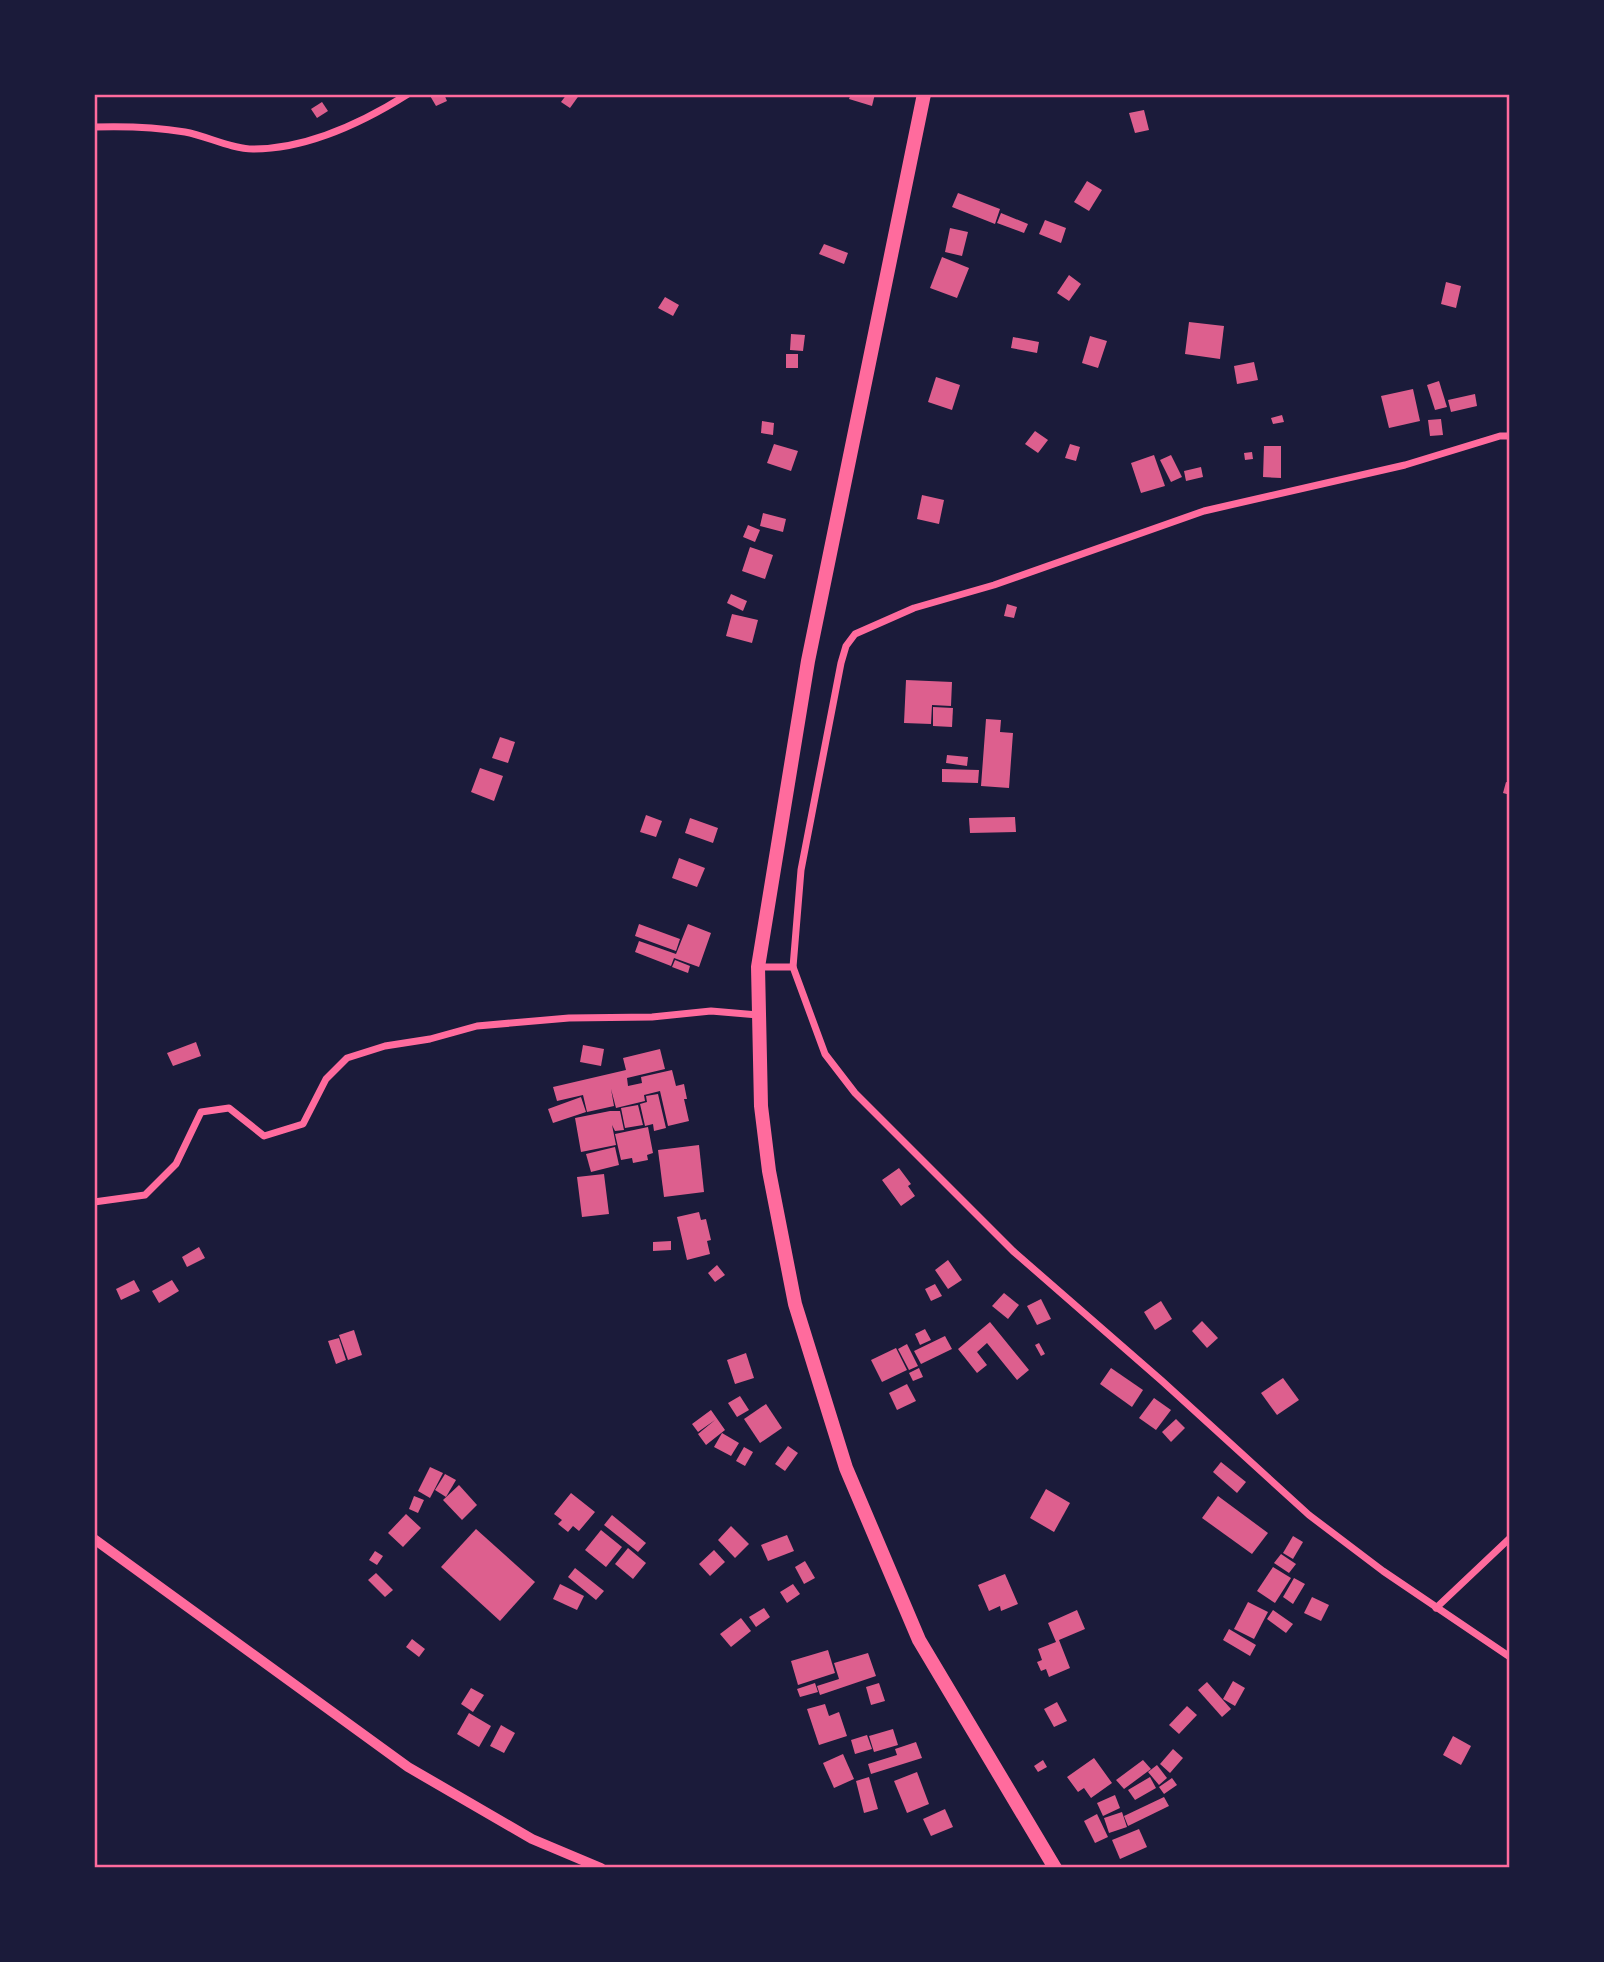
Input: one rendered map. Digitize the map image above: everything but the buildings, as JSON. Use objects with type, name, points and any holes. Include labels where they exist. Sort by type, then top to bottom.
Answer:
[{"type":"main road","points":[[924,94],[808,661],[758,967],[761,1107],[769,1171],[792,1291],[846,1468],[919,1640],[1055,1867]]},
{"type":"street","points":[[94,127],[125,125],[186,132],[251,149],[307,142],[377,114],[408,94]]},
{"type":"street","points":[[1510,436],[1500,436],[1405,465],[1204,511],[994,585],[915,608],[855,634],[846,646],[841,663],[801,870],[793,967],[825,1054],[855,1093],[993,1231],[1309,1516],[1436,1608],[1510,1657]]},
{"type":"street","points":[[758,967],[793,967]]},
{"type":"street","points":[[94,1202],[145,1195],[176,1164],[201,1112],[229,1108],[264,1136],[303,1124],[326,1079],[347,1058],[386,1046],[430,1039],[477,1026],[589,1017],[652,1017],[711,1011],[759,1016]]},
{"type":"street","points":[[1436,1608],[1510,1538]]},
{"type":"street","points":[[94,1539],[408,1767],[532,1839],[601,1867]]}]
